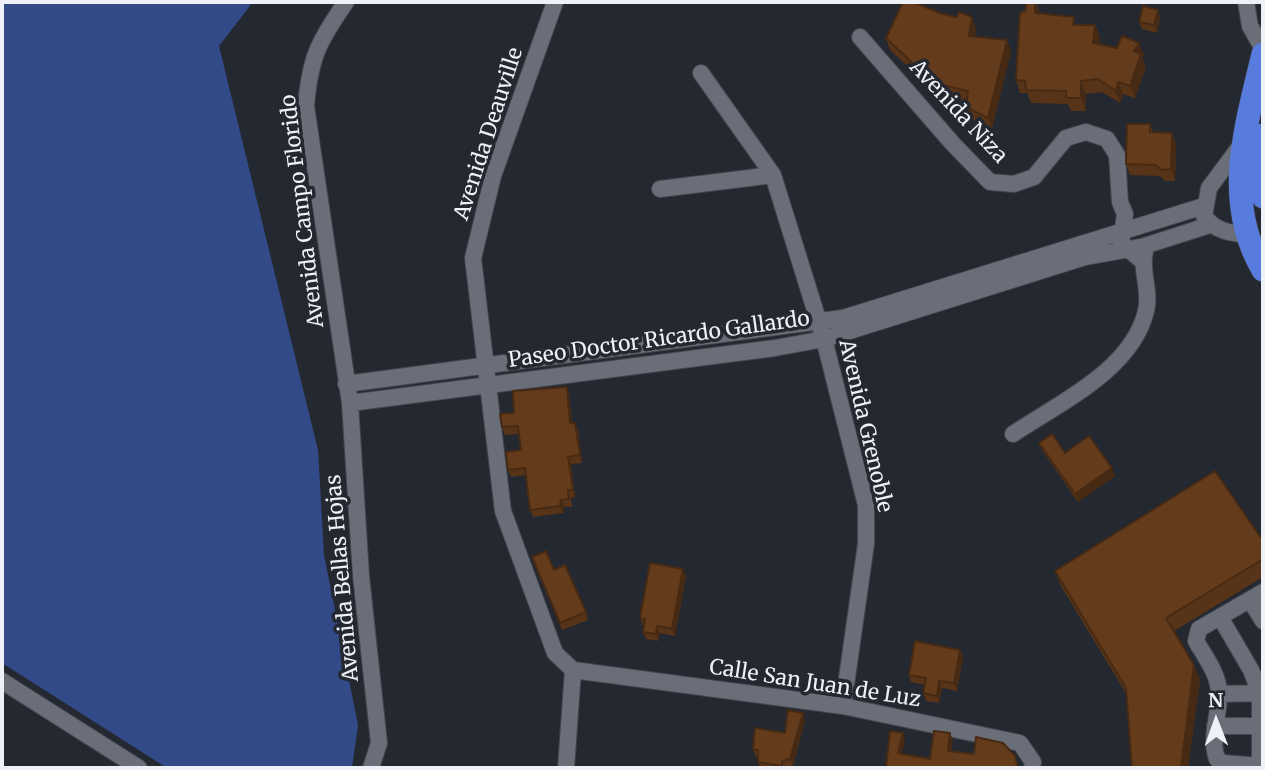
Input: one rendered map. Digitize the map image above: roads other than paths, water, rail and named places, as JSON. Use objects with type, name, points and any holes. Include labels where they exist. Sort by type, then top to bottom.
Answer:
[{"type":"highway","points":[[1263,51],[1241,145],[1239,189],[1247,234],[1263,270]]},
{"type":"highway","points":[[1263,135],[1260,174],[1263,197]]},
{"type":"street","name":"Avenida Campo Florido","points":[[346,2],[320,40],[309,73],[306,106],[346,384]]},
{"type":"street","name":"Avenida Deauville","points":[[555,2],[493,176],[473,258],[503,511],[555,653],[573,670]]},
{"type":"street","points":[[1246,2],[1250,26],[1263,51]]},
{"type":"street","name":"Avenida Niza","points":[[860,37],[953,144],[990,182],[1014,184],[1034,177],[1066,138],[1086,132],[1107,139],[1117,155],[1120,202],[1125,215],[1120,239],[1126,250]]},
{"type":"street","name":"Avenida Grenoble","points":[[701,73],[773,175],[824,339],[866,506],[866,544],[844,706]]},
{"type":"street","points":[[1241,145],[1219,171],[1209,188],[1204,216],[1210,225],[1247,234]]},
{"type":"street","points":[[660,189],[773,175]]},
{"type":"street","name":"Paseo Doctor Ricardo Gallardo","points":[[346,384],[843,318],[1204,206]]},
{"type":"street","points":[[1013,434],[1097,377],[1119,359],[1134,340],[1147,310],[1147,278],[1142,261],[1147,236],[1125,215]]},
{"type":"street","name":"Paseo Doctor Ricardo Gallardo","points":[[350,403],[775,348],[824,339],[1085,257],[1147,245],[1210,225]]},
{"type":"street","points":[[1126,250],[1142,261]]},
{"type":"street","name":"Avenida Bellas Hojas","points":[[346,384],[350,403],[361,576],[379,743],[371,768]]},
{"type":"street","points":[[1220,617],[1262,693],[1261,759],[1223,763],[1217,759],[1213,743],[1219,694],[1213,671],[1196,641],[1199,629],[1220,617],[1257,596],[1263,621]]},
{"type":"street","points":[[566,768],[573,670]]},
{"type":"street","name":"Calle San Juan de Luz","points":[[573,670],[844,706],[1020,743],[1033,762],[1032,768]]},
{"type":"street","points":[[2,681],[139,768]]},
{"type":"street","points":[[1219,694],[1262,693]]},
{"type":"street","points":[[1215,726],[1262,726]]}]
